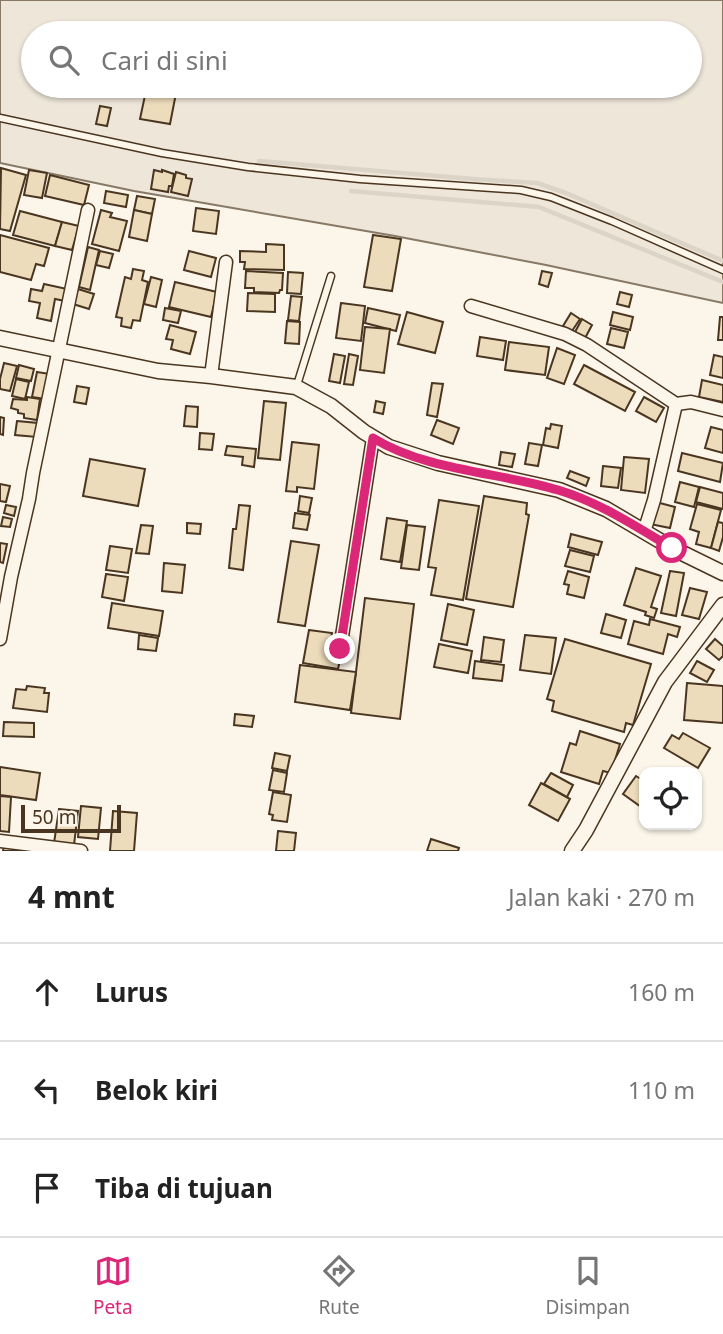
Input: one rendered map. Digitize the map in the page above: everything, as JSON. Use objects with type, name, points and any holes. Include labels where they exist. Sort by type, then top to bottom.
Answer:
[{"type":"street","points":[[0,639],[88,210]]},
{"type":"street","points":[[211,376],[226,262]]},
{"type":"street","points":[[471,306],[565,334],[587,345],[676,404],[691,402],[723,410]]},
{"type":"street","points":[[0,338],[158,370],[296,387],[331,406],[388,447],[438,463],[559,490],[606,509],[672,548],[723,573]]},
{"type":"street","points":[[644,532],[676,404]]},
{"type":"street","points":[[340,649],[373,438]]},
{"type":"street","points":[[572,851],[586,830],[665,682],[723,605]]},
{"type":"street","points":[[0,841],[81,851]]},
{"type":"lane","points":[[0,118],[162,153],[248,167],[360,179],[522,190],[551,197],[600,216],[723,270]]},
{"type":"lane","points":[[296,387],[331,276]]},
{"type":"shaded area","points":[[0,0],[723,0],[723,303],[395,236],[134,191],[0,163]]},
{"type":"building","points":[[144,98],[175,98],[170,124],[140,119]]},
{"type":"building","points":[[100,106],[111,108],[107,126],[96,124]]},
{"type":"building","points":[[1,168],[26,175],[10,231],[0,229]]},
{"type":"building","points":[[29,170],[47,173],[42,198],[24,195]]},
{"type":"building","points":[[154,170],[174,174],[168,192],[151,189]]},
{"type":"building","points":[[176,172],[192,179],[188,196],[171,192]]},
{"type":"building","points":[[50,175],[89,185],[84,205],[45,196]]},
{"type":"building","points":[[106,191],[128,195],[126,207],[104,203]]},
{"type":"building","points":[[137,196],[155,199],[152,214],[134,210]]},
{"type":"building","points":[[196,208],[219,211],[216,234],[193,231]]},
{"type":"building","points":[[101,210],[112,213],[110,217],[127,221],[119,251],[92,244]]},
{"type":"building","points":[[134,210],[152,214],[147,241],[129,237]]},
{"type":"building","points":[[20,211],[62,222],[55,246],[13,235]]},
{"type":"building","points":[[62,222],[79,226],[72,250],[55,246]]},
{"type":"building","points":[[0,235],[49,248],[44,266],[36,264],[31,280],[0,272]]},
{"type":"building","points":[[373,235],[401,239],[392,291],[364,287]]},
{"type":"building","points":[[266,244],[284,245],[284,270],[244,269],[245,262],[240,262],[240,251],[266,252]]},
{"type":"building","points":[[88,247],[99,250],[90,290],[79,287]]},
{"type":"building","points":[[100,251],[113,254],[109,268],[96,265]]},
{"type":"building","points":[[189,251],[216,258],[211,277],[184,270]]},
{"type":"building","points":[[133,269],[144,271],[142,280],[148,282],[140,321],[133,320],[131,328],[121,326],[122,318],[116,317],[125,277],[131,279]]},
{"type":"building","points":[[246,271],[283,273],[282,290],[279,293],[254,292],[254,288],[245,288]]},
{"type":"building","points":[[542,271],[552,273],[548,287],[539,284]]},
{"type":"building","points":[[288,272],[303,273],[301,294],[287,293]]},
{"type":"building","points":[[151,277],[162,280],[156,307],[144,304]]},
{"type":"building","points":[[175,282],[217,292],[211,317],[169,307]]},
{"type":"building","points":[[44,284],[67,289],[65,301],[55,299],[51,321],[37,318],[40,303],[29,301],[31,289],[42,291]]},
{"type":"building","points":[[78,289],[94,294],[89,309],[73,304]]},
{"type":"building","points":[[620,292],[632,295],[629,307],[617,304]]},
{"type":"building","points":[[248,293],[275,294],[275,312],[247,311]]},
{"type":"building","points":[[291,296],[302,297],[299,321],[288,320]]},
{"type":"building","points":[[341,303],[365,306],[361,341],[336,338]]},
{"type":"building","points":[[165,308],[181,311],[178,323],[163,320]]},
{"type":"building","points":[[368,308],[400,315],[396,331],[365,323]]},
{"type":"building","points":[[407,312],[443,322],[435,353],[398,344]]},
{"type":"building","points":[[613,312],[633,317],[630,330],[610,325]]},
{"type":"building","points":[[571,313],[580,319],[572,331],[563,326]]},
{"type":"building","points":[[720,317],[723,317],[723,340],[718,340]]},
{"type":"building","points":[[582,319],[592,325],[584,340],[574,334]]},
{"type":"building","points":[[287,321],[300,322],[299,344],[285,343]]},
{"type":"building","points":[[170,325],[196,332],[190,354],[171,349],[173,340],[166,339]]},
{"type":"building","points":[[365,327],[390,329],[384,373],[360,370]]},
{"type":"building","points":[[611,328],[628,332],[624,348],[607,344]]},
{"type":"building","points":[[480,337],[506,341],[503,360],[477,356]]},
{"type":"building","points":[[509,342],[549,347],[545,375],[505,370]]},
{"type":"building","points":[[557,348],[575,355],[564,384],[547,378]]},
{"type":"building","points":[[334,354],[345,356],[340,383],[329,381]]},
{"type":"building","points":[[349,354],[358,356],[353,385],[344,384]]},
{"type":"building","points":[[714,355],[723,357],[723,378],[710,375]]},
{"type":"building","points":[[4,363],[17,366],[10,391],[0,389]]},
{"type":"building","points":[[19,365],[34,369],[31,381],[16,378]]},
{"type":"building","points":[[584,365],[635,392],[625,411],[574,384]]},
{"type":"building","points":[[37,372],[50,374],[45,399],[32,397]]},
{"type":"building","points":[[16,379],[29,382],[25,399],[12,396]]},
{"type":"building","points":[[702,380],[723,385],[723,402],[699,397]]},
{"type":"building","points":[[432,383],[443,384],[437,417],[427,415]]},
{"type":"building","points":[[77,386],[89,388],[86,404],[74,402]]},
{"type":"building","points":[[27,397],[40,399],[37,420],[24,418],[24,414],[11,408],[13,399],[27,400]]},
{"type":"building","points":[[644,397],[664,408],[656,422],[636,411]]},
{"type":"building","points":[[264,401],[286,403],[280,460],[258,458]]},
{"type":"building","points":[[376,401],[385,403],[383,414],[374,412]]},
{"type":"building","points":[[186,406],[198,407],[197,427],[184,426]]},
{"type":"building","points":[[0,417],[4,418],[3,435],[0,434]]},
{"type":"building","points":[[437,420],[459,428],[453,444],[431,435]]},
{"type":"building","points":[[17,421],[38,423],[37,437],[15,435]]},
{"type":"building","points":[[551,424],[562,426],[558,448],[543,445],[546,428],[550,429]]},
{"type":"building","points":[[711,427],[723,430],[723,453],[705,448]]},
{"type":"building","points":[[200,433],[214,434],[212,450],[199,449]]},
{"type":"building","points":[[292,442],[319,445],[314,489],[297,487],[297,492],[286,491]]},
{"type":"building","points":[[529,443],[542,445],[538,466],[525,464]]},
{"type":"building","points":[[227,446],[256,449],[254,467],[242,465],[243,457],[225,455]]},
{"type":"building","points":[[501,452],[515,454],[512,467],[499,465]]},
{"type":"building","points":[[682,453],[723,463],[720,482],[678,471]]},
{"type":"building","points":[[624,457],[649,459],[645,493],[621,490]]},
{"type":"building","points":[[90,459],[145,469],[138,506],[83,496]]},
{"type":"building","points":[[603,466],[621,468],[618,488],[601,486]]},
{"type":"building","points":[[570,471],[589,478],[586,486],[567,478]]},
{"type":"building","points":[[680,482],[699,487],[694,507],[675,502]]},
{"type":"building","points":[[0,484],[10,486],[6,502],[0,501]]},
{"type":"building","points":[[700,487],[723,493],[723,509],[696,502]]},
{"type":"building","points":[[300,496],[312,498],[309,513],[298,511]]},
{"type":"building","points":[[484,496],[527,503],[526,514],[529,515],[513,607],[466,599]]},
{"type":"building","points":[[439,500],[479,506],[463,600],[431,595],[436,568],[428,567]]},
{"type":"building","points":[[656,502],[675,507],[670,528],[650,524]]},
{"type":"building","points":[[697,504],[721,510],[711,548],[696,544],[699,532],[690,529]]},
{"type":"building","points":[[6,505],[16,507],[14,516],[4,513]]},
{"type":"building","points":[[239,505],[250,506],[243,570],[229,568],[233,529],[236,529]]},
{"type":"building","points":[[295,513],[310,515],[307,530],[293,528]]},
{"type":"building","points":[[3,517],[12,519],[10,527],[1,526]]},
{"type":"building","points":[[387,518],[407,521],[400,562],[381,559]]},
{"type":"building","points":[[718,522],[723,523],[719,551],[711,548]]},
{"type":"building","points":[[187,523],[201,524],[200,534],[187,533]]},
{"type":"building","points":[[141,525],[153,526],[149,554],[136,553]]},
{"type":"building","points":[[407,525],[425,527],[419,570],[401,568]]},
{"type":"building","points":[[571,534],[602,542],[598,555],[568,547]]},
{"type":"building","points":[[291,541],[319,545],[305,626],[278,622]]},
{"type":"building","points":[[0,543],[7,544],[3,563],[0,562]]},
{"type":"building","points":[[110,546],[132,549],[128,573],[106,570]]},
{"type":"building","points":[[570,550],[594,556],[590,572],[565,566]]},
{"type":"building","points":[[164,563],[185,565],[182,593],[162,591]]},
{"type":"building","points":[[636,568],[661,576],[651,607],[657,609],[654,618],[645,615],[646,612],[624,605]]},
{"type":"building","points":[[568,571],[589,577],[584,598],[567,594],[569,585],[564,584]]},
{"type":"building","points":[[670,571],[684,573],[676,616],[661,613]]},
{"type":"building","points":[[106,574],[128,577],[124,601],[102,597]]},
{"type":"building","points":[[690,588],[707,592],[699,619],[682,615]]},
{"type":"building","points":[[365,598],[414,604],[400,719],[351,713]]},
{"type":"building","points":[[112,603],[163,611],[159,636],[108,628]]},
{"type":"building","points":[[448,604],[474,610],[467,645],[441,640]]},
{"type":"building","points":[[606,614],[626,620],[621,638],[601,633]]},
{"type":"building","points":[[650,619],[680,627],[677,637],[668,634],[663,654],[628,644],[634,621],[649,625]]},
{"type":"building","points":[[309,630],[332,633],[330,648],[342,650],[338,669],[303,663]]},
{"type":"building","points":[[139,635],[158,638],[156,651],[138,649]]},
{"type":"building","points":[[525,635],[556,638],[551,674],[520,670]]},
{"type":"building","points":[[484,637],[504,640],[501,662],[481,660]]},
{"type":"building","points":[[565,639],[651,664],[633,725],[626,723],[624,732],[552,711],[554,701],[547,699]]},
{"type":"building","points":[[715,639],[723,646],[723,656],[719,660],[706,649]]},
{"type":"building","points":[[439,644],[472,651],[468,673],[434,667]]},
{"type":"building","points":[[475,661],[504,665],[502,681],[473,678]]},
{"type":"building","points":[[697,661],[714,670],[707,682],[690,673]]},
{"type":"building","points":[[300,665],[356,672],[350,710],[295,702]]},
{"type":"building","points":[[687,683],[723,686],[723,723],[684,720]]},
{"type":"building","points":[[27,686],[45,688],[44,693],[49,693],[47,712],[13,708],[16,689],[26,690]]},
{"type":"building","points":[[235,714],[254,716],[252,727],[234,725]]},
{"type":"building","points":[[4,722],[34,723],[34,737],[3,736]]},
{"type":"building","points":[[580,731],[620,744],[611,773],[603,771],[599,784],[561,772],[570,743],[576,745]]},
{"type":"building","points":[[683,733],[710,748],[699,767],[664,748],[672,735],[679,739]]},
{"type":"building","points":[[275,753],[290,756],[287,771],[272,768]]},
{"type":"building","points":[[0,767],[40,773],[36,800],[0,795]]},
{"type":"building","points":[[273,770],[287,773],[284,792],[269,790]]},
{"type":"building","points":[[551,773],[573,785],[567,797],[544,784]]},
{"type":"building","points":[[636,776],[639,778],[639,805],[623,794]]},
{"type":"building","points":[[541,783],[570,799],[558,821],[529,805]]},
{"type":"building","points":[[273,792],[291,795],[287,822],[272,820],[273,815],[269,814]]},
{"type":"building","points":[[0,796],[11,797],[9,832],[0,831]]},
{"type":"building","points":[[81,806],[101,808],[98,839],[78,837]]},
{"type":"building","points":[[59,809],[78,811],[74,845],[54,843]]},
{"type":"building","points":[[113,811],[137,813],[134,851],[110,851]]},
{"type":"building","points":[[278,831],[296,833],[294,851],[276,851]]},
{"type":"building","points":[[431,839],[459,848],[458,851],[427,851]]},
{"type":"building","points":[[4,846],[31,851],[3,851]]},
{"type":"waterway","points":[[259,161],[537,183],[723,261]]},
{"type":"waterway","points":[[351,191],[539,207],[723,282]]},
{"type":"route","points":[[340,649],[373,438],[388,447],[438,463],[559,490],[606,509],[672,548]]}]
